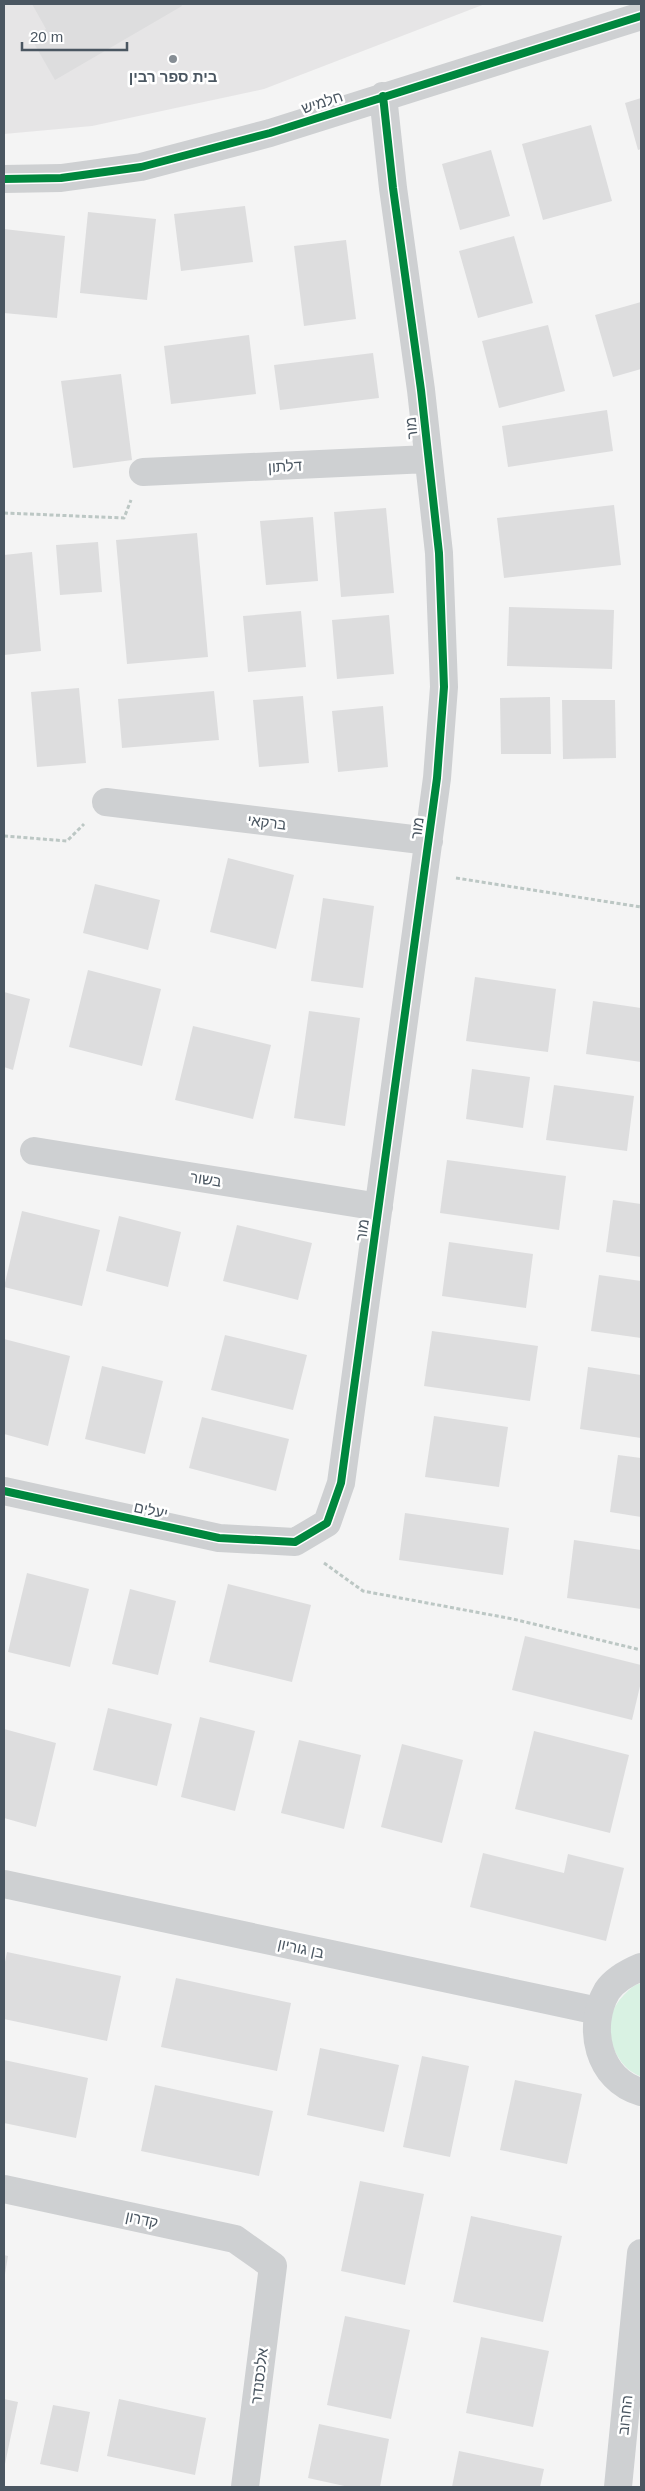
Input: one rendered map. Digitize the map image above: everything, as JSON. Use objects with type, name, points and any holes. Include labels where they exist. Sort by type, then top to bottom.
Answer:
[{"type":"street","name":"חלמיש","points":[[4,179],[61,178],[141,167],[270,133],[641,16]]},
{"type":"street","name":"מור","points":[[295,1542],[327,1523],[341,1483],[425,874],[437,778],[444,687],[438,553],[383,96]]},
{"type":"street","name":"דלתון","points":[[143,472],[428,459]]},
{"type":"street","name":"ברקאי","points":[[106,802],[429,841]]},
{"type":"street","name":"בשור","points":[[34,1151],[379,1207]]},
{"type":"street","name":"יעלים","points":[[4,1491],[219,1538],[295,1542]]},
{"type":"street","name":"בן גוריון","points":[[4,1884],[598,2011]]},
{"type":"street","points":[[641,1967],[625,1974],[608,1990],[598,2011],[596,2034],[601,2057],[614,2077],[634,2090],[641,2092]]},
{"type":"street","name":"קדרון","points":[[4,2189],[235,2240],[273,2266]]},
{"type":"street","name":"החרוב","points":[[618,2487],[641,2253]]},
{"type":"street","name":"אלכסנדר","points":[[245,2487],[273,2266]]},
{"type":"path","points":[[4,513],[124,518],[143,472]]},
{"type":"path","points":[[4,836],[67,841],[106,802]]},
{"type":"path","points":[[425,874],[641,906]]},
{"type":"path","points":[[295,1542],[363,1591],[513,1619],[641,1650]]},
{"type":"shaded area","name":"בית ספר רבין","points":[[4,4],[485,4],[264,89],[92,126],[4,134]]},
{"type":"green space","points":[[641,1983],[641,2077],[628,2069],[619,2058],[611,2041],[610,2031],[613,2012],[617,2004],[631,1988]]},
{"type":"building","points":[[32,4],[181,4],[182,6],[55,80],[31,38],[46,29]]},
{"type":"building","points":[[641,98],[641,149],[638,150],[625,103]]},
{"type":"building","points":[[591,125],[612,201],[543,220],[522,144]]},
{"type":"building","points":[[491,150],[510,216],[460,230],[442,164]]},
{"type":"building","points":[[245,206],[253,262],[181,271],[174,214]]},
{"type":"building","points":[[88,212],[156,219],[147,300],[80,293]]},
{"type":"building","points":[[4,229],[65,236],[57,318],[4,313]]},
{"type":"building","points":[[514,236],[533,303],[478,318],[459,251]]},
{"type":"building","points":[[346,240],[356,319],[304,326],[294,246]]},
{"type":"building","points":[[641,302],[641,369],[613,377],[595,315]]},
{"type":"building","points":[[548,325],[565,391],[499,408],[482,341]]},
{"type":"building","points":[[249,335],[256,394],[171,404],[164,346]]},
{"type":"building","points":[[373,353],[379,398],[280,410],[274,365]]},
{"type":"building","points":[[121,374],[132,460],[73,468],[61,381]]},
{"type":"building","points":[[607,410],[613,451],[508,467],[502,426]]},
{"type":"building","points":[[614,505],[621,565],[504,578],[497,518]]},
{"type":"building","points":[[386,508],[394,593],[341,597],[334,512]]},
{"type":"building","points":[[313,517],[318,581],[266,585],[260,521]]},
{"type":"building","points":[[197,533],[208,657],[127,664],[116,540]]},
{"type":"building","points":[[98,542],[102,592],[60,595],[56,545]]},
{"type":"building","points":[[32,552],[41,651],[4,655],[4,555]]},
{"type":"building","points":[[509,607],[614,610],[612,669],[507,666]]},
{"type":"building","points":[[301,611],[306,667],[248,672],[243,616]]},
{"type":"building","points":[[389,615],[394,674],[337,679],[332,620]]},
{"type":"building","points":[[79,688],[86,763],[37,767],[31,692]]},
{"type":"building","points":[[214,691],[219,740],[122,748],[118,699]]},
{"type":"building","points":[[303,696],[309,763],[259,767],[253,700]]},
{"type":"building","points":[[550,697],[551,754],[501,754],[500,698]]},
{"type":"building","points":[[562,700],[615,700],[616,758],[563,759]]},
{"type":"building","points":[[383,706],[388,767],[338,772],[332,711]]},
{"type":"building","points":[[228,858],[294,875],[276,949],[210,932]]},
{"type":"building","points":[[95,884],[160,900],[148,950],[83,933]]},
{"type":"building","points":[[323,898],[374,906],[363,988],[311,981]]},
{"type":"building","points":[[88,970],[161,989],[142,1066],[69,1047]]},
{"type":"building","points":[[475,977],[556,989],[548,1052],[466,1041]]},
{"type":"building","points":[[4,992],[30,999],[13,1070],[4,1067]]},
{"type":"building","points":[[593,1001],[641,1008],[641,1062],[586,1054]]},
{"type":"building","points":[[309,1011],[360,1018],[345,1126],[294,1118]]},
{"type":"building","points":[[193,1026],[271,1045],[253,1119],[175,1100]]},
{"type":"building","points":[[472,1069],[530,1077],[523,1128],[466,1119]]},
{"type":"building","points":[[554,1085],[634,1096],[627,1151],[546,1140]]},
{"type":"building","points":[[447,1160],[566,1176],[559,1230],[440,1213]]},
{"type":"building","points":[[613,1200],[641,1204],[641,1257],[606,1252]]},
{"type":"building","points":[[22,1211],[100,1230],[82,1306],[4,1287]]},
{"type":"building","points":[[119,1216],[181,1232],[168,1287],[106,1271]]},
{"type":"building","points":[[237,1225],[312,1243],[298,1300],[223,1281]]},
{"type":"building","points":[[449,1242],[533,1254],[526,1308],[442,1296]]},
{"type":"building","points":[[599,1275],[641,1281],[641,1338],[591,1331]]},
{"type":"building","points":[[432,1331],[538,1346],[530,1401],[424,1386]]},
{"type":"building","points":[[225,1335],[307,1355],[293,1410],[211,1390]]},
{"type":"building","points":[[4,1339],[70,1356],[48,1446],[4,1434]]},
{"type":"building","points":[[102,1366],[163,1381],[145,1454],[85,1439]]},
{"type":"building","points":[[588,1367],[641,1375],[641,1438],[580,1429]]},
{"type":"building","points":[[434,1416],[508,1427],[499,1487],[425,1477]]},
{"type":"building","points":[[202,1417],[289,1439],[276,1491],[189,1468]]},
{"type":"building","points":[[618,1455],[641,1458],[641,1517],[610,1512]]},
{"type":"building","points":[[405,1513],[509,1528],[503,1575],[399,1560]]},
{"type":"building","points":[[574,1540],[641,1550],[641,1609],[567,1598]]},
{"type":"building","points":[[27,1573],[89,1589],[70,1667],[8,1652]]},
{"type":"building","points":[[228,1584],[311,1605],[292,1682],[209,1662]]},
{"type":"building","points":[[130,1589],[176,1601],[158,1675],[112,1664]]},
{"type":"building","points":[[525,1636],[641,1665],[641,1682],[632,1720],[512,1690]]},
{"type":"building","points":[[108,1708],[172,1724],[157,1786],[93,1770]]},
{"type":"building","points":[[200,1717],[255,1731],[235,1811],[181,1797]]},
{"type":"building","points":[[4,1729],[56,1743],[36,1827],[4,1818]]},
{"type":"building","points":[[534,1731],[629,1755],[610,1833],[515,1809]]},
{"type":"building","points":[[299,1740],[361,1755],[344,1829],[281,1813]]},
{"type":"building","points":[[402,1744],[463,1760],[442,1843],[381,1827]]},
{"type":"building","points":[[483,1853],[564,1873],[568,1854],[624,1868],[606,1941],[470,1907]]},
{"type":"building","points":[[7,1952],[121,1976],[107,2041],[4,2019],[4,1967]]},
{"type":"building","points":[[176,1978],[291,2003],[277,2071],[161,2047]]},
{"type":"building","points":[[320,2048],[399,2065],[384,2132],[307,2115]]},
{"type":"building","points":[[422,2056],[469,2066],[450,2157],[403,2147]]},
{"type":"building","points":[[4,2060],[88,2078],[76,2138],[4,2123]]},
{"type":"building","points":[[515,2080],[582,2094],[567,2164],[500,2150]]},
{"type":"building","points":[[155,2085],[273,2111],[259,2176],[141,2151]]},
{"type":"building","points":[[360,2181],[424,2194],[405,2285],[341,2271]]},
{"type":"building","points":[[471,2216],[562,2236],[543,2322],[453,2302]]},
{"type":"building","points":[[4,2255],[8,2256],[5,2274],[4,2274]]},
{"type":"building","points":[[345,2316],[410,2330],[391,2419],[327,2405]]},
{"type":"building","points":[[481,2337],[549,2351],[533,2427],[466,2413]]},
{"type":"building","points":[[4,2399],[18,2402],[5,2464],[4,2464]]},
{"type":"building","points":[[119,2399],[206,2418],[195,2475],[107,2456]]},
{"type":"building","points":[[53,2405],[90,2412],[78,2472],[40,2464]]},
{"type":"building","points":[[319,2424],[389,2439],[380,2487],[349,2487],[308,2478]]},
{"type":"building","points":[[459,2451],[544,2469],[540,2487],[452,2487]]},
{"type":"cycle path","points":[[4,179],[61,178],[141,167],[270,133],[641,16]]},
{"type":"cycle path","points":[[4,1491],[219,1538],[295,1542],[327,1523],[341,1483],[437,778],[444,687],[439,553],[421,390],[393,188],[383,96]]},
{"type":"place","name":"בית ספר רבין","points":[[173,59]]}]
